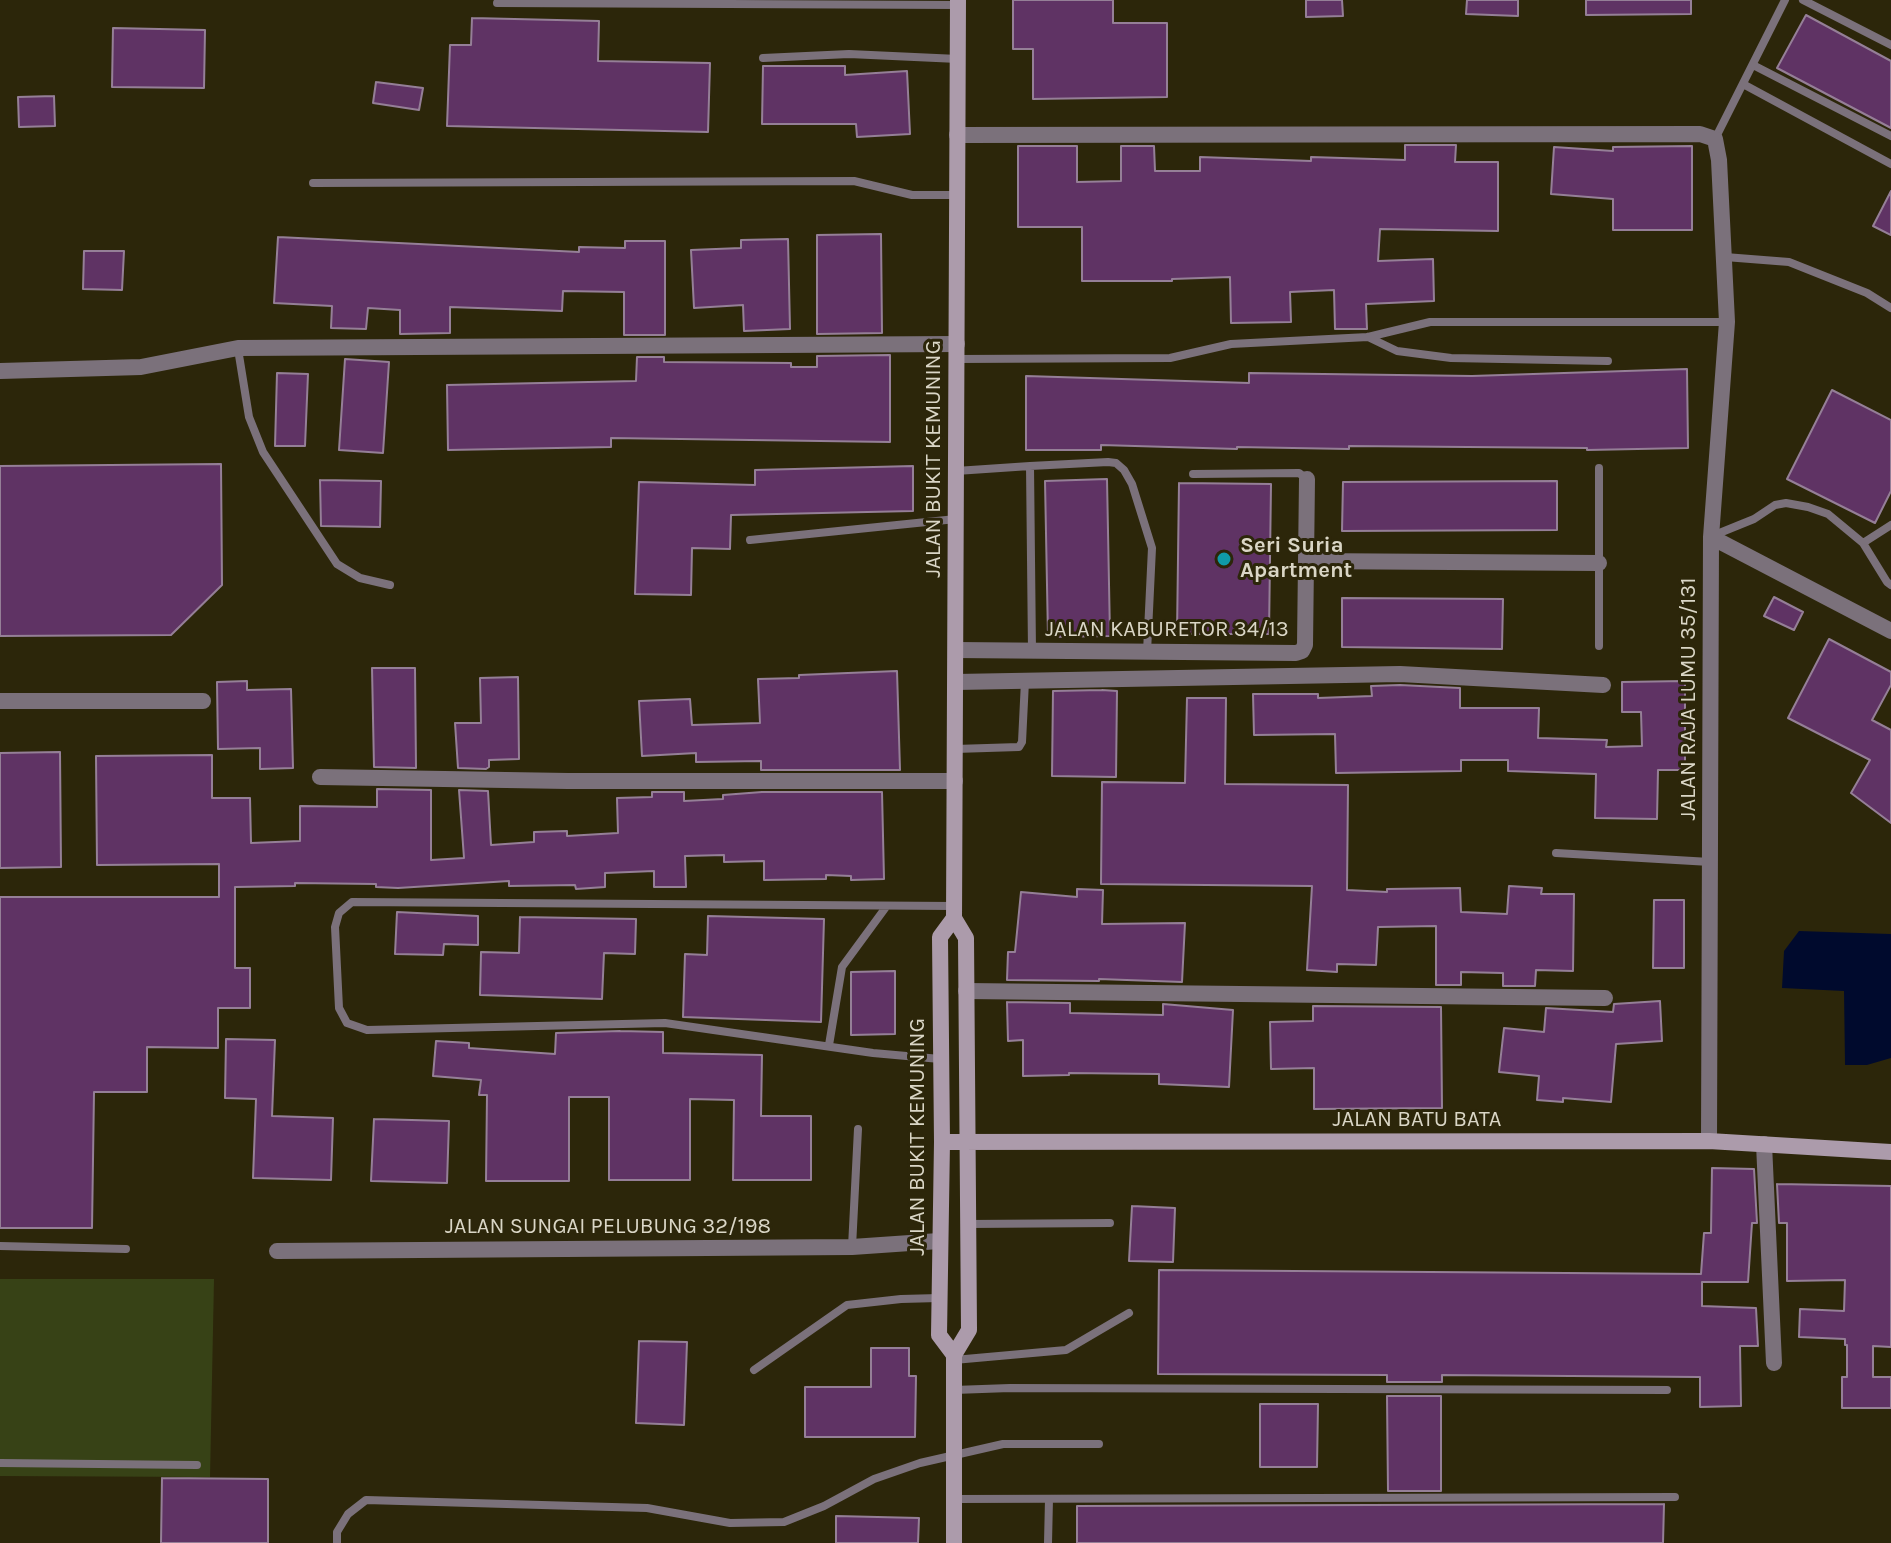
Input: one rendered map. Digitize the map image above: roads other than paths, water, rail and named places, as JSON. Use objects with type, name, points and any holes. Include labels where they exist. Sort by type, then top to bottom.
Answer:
[{"type":"main road","name":"JALAN BUKIT KEMUNING","points":[[954,1543],[954,1357],[969,1330],[966,938],[954,912],[958,3]]},
{"type":"main road","name":"JALAN BUKIT KEMUNING","points":[[954,912],[940,937],[942,1142],[939,1241],[939,1335],[954,1357]]},
{"type":"main road","name":"JALAN BATU BATA","points":[[942,1142],[1709,1141],[1891,1152]]},
{"type":"street","points":[[957,135],[1700,134],[1715,139]]},
{"type":"street","name":"JALAN RAJA LUMU 35/131","points":[[1709,1141],[1711,537],[1727,322],[1719,160],[1715,139]]},
{"type":"street","points":[[0,371],[141,367],[238,348],[957,352]]},
{"type":"street","name":"JALAN KABURETOR 34/13","points":[[956,650],[1147,653],[1302,651],[1305,645],[1307,479]]},
{"type":"street","points":[[1711,537],[1891,631]]},
{"type":"street","points":[[1306,561],[1599,563]]},
{"type":"street","points":[[956,682],[1400,674],[1603,685]]},
{"type":"street","points":[[0,701],[203,701]]},
{"type":"street","points":[[320,777],[568,781],[955,781]]},
{"type":"street","points":[[966,991],[1605,998]]},
{"type":"street","points":[[1764,1144],[1774,1363]]},
{"type":"street","name":"JALAN SUNGAI PELUBUNG 32/198","points":[[277,1251],[852,1247],[939,1241]]},
{"type":"lane","points":[[1715,139],[1785,0]]},
{"type":"lane","points":[[1803,0],[1891,45]]},
{"type":"lane","points":[[497,3],[958,3]]},
{"type":"lane","points":[[763,58],[849,54],[958,59]]},
{"type":"lane","points":[[1753,65],[1891,136]]},
{"type":"lane","points":[[1743,84],[1891,164]]},
{"type":"lane","points":[[313,183],[854,181],[912,195],[957,195]]},
{"type":"lane","points":[[1725,257],[1789,262],[1867,293],[1891,308]]},
{"type":"lane","points":[[957,352],[1170,358],[1231,344],[1368,337],[1430,322],[1727,322]]},
{"type":"lane","points":[[1368,337],[1397,351],[1451,358],[1608,361]]},
{"type":"lane","points":[[238,348],[249,417],[263,452],[337,564],[360,578],[390,585]]},
{"type":"lane","points":[[956,471],[1108,462],[1116,463],[1124,470],[1132,484],[1152,548],[1147,653]]},
{"type":"lane","points":[[1030,466],[1032,652]]},
{"type":"lane","points":[[1599,468],[1599,646]]},
{"type":"lane","points":[[1193,474],[1299,473],[1307,479]]},
{"type":"lane","points":[[1711,537],[1754,519],[1775,505],[1786,503],[1828,514],[1863,543],[1891,585]]},
{"type":"lane","points":[[750,540],[956,519]]},
{"type":"lane","points":[[1863,543],[1891,524]]},
{"type":"lane","points":[[955,749],[1019,747],[1022,742],[1025,681]]},
{"type":"lane","points":[[1556,853],[1710,862]]},
{"type":"lane","points":[[940,1059],[873,1053],[665,1023],[367,1030],[347,1023],[339,1008],[335,927],[339,913],[352,902],[886,907],[954,912]]},
{"type":"lane","points":[[829,1045],[842,967],[886,907]]},
{"type":"lane","points":[[852,1247],[858,1129]]},
{"type":"lane","points":[[968,1224],[1110,1223]]},
{"type":"lane","points":[[0,1246],[126,1249]]},
{"type":"lane","points":[[754,1370],[847,1305],[939,1298]]},
{"type":"lane","points":[[954,1357],[1066,1350],[1129,1313]]},
{"type":"lane","points":[[954,1390],[1667,1390]]},
{"type":"lane","points":[[337,1543],[337,1532],[348,1514],[366,1500],[647,1508],[730,1523],[784,1522],[824,1506],[874,1479],[920,1463],[1003,1444],[1099,1444]]},
{"type":"lane","points":[[0,1463],[197,1465]]},
{"type":"lane","points":[[954,1499],[1675,1497]]},
{"type":"lane","points":[[1048,1543],[1049,1499]]},
{"type":"water","points":[[1799,931],[1891,934],[1891,1058],[1867,1065],[1845,1065],[1844,991],[1782,988],[1784,951]]},
{"type":"place","name":"Seri Suria Apartment","points":[[1224,559]]}]
